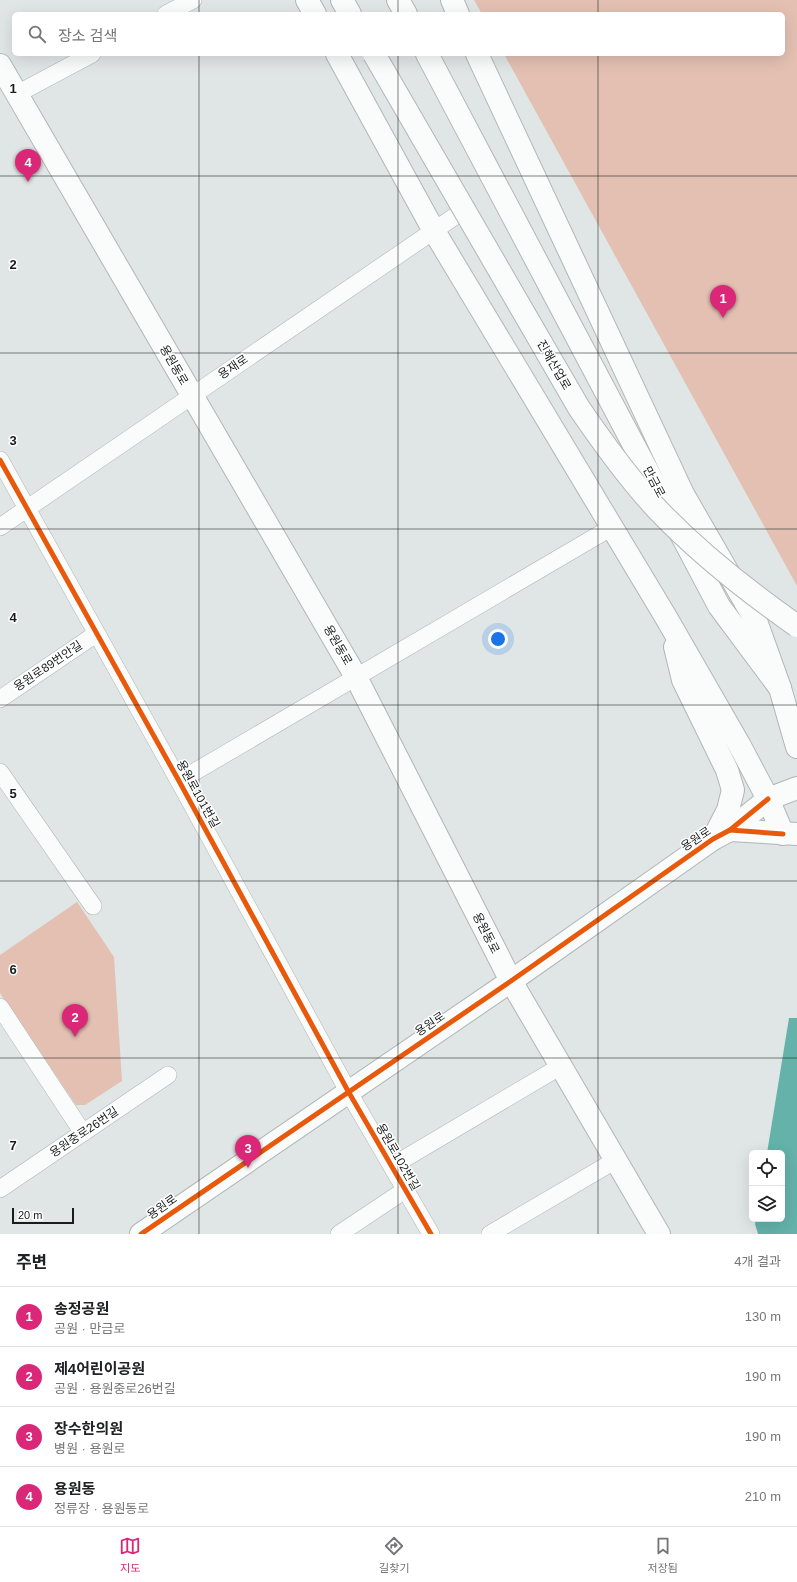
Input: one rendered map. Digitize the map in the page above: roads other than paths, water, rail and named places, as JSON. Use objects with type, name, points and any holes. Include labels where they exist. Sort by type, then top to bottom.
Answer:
[{"type":"main road","points":[[307,0],[314,12]]},
{"type":"main road","points":[[342,0],[349,12]]},
{"type":"main road","points":[[398,0],[405,12]]},
{"type":"main road","points":[[452,0],[457,12]]},
{"type":"main road","points":[[338,56],[434,231],[667,619],[740,746],[768,799],[790,834]]},
{"type":"main road","name":"진해산업로","points":[[375,56],[579,408],[611,455],[657,509],[700,551],[762,601],[797,626]]},
{"type":"main road","name":"만금로","points":[[428,56],[719,606],[780,688]]},
{"type":"main road","points":[[478,56],[683,494],[756,621],[780,688],[797,747]]},
{"type":"main road","name":"용원동로","points":[[0,65],[356,677],[511,981],[659,1234]]},
{"type":"main road","points":[[667,619],[683,680],[727,770],[733,790],[721,835]]},
{"type":"main road","points":[[780,688],[797,704]]},
{"type":"main road","name":"용원로","points":[[141,1234],[348,1091],[511,981],[721,835],[768,799],[797,788]]},
{"type":"main road","name":"용원로","points":[[721,835],[790,834]]},
{"type":"street","points":[[170,12],[193,0]]},
{"type":"street","points":[[17,94],[88,56]]},
{"type":"street","name":"용재로","points":[[0,527],[466,208]]},
{"type":"street","name":"용원로101번길","points":[[0,460],[179,781],[348,1091]]},
{"type":"street","points":[[179,781],[612,527]]},
{"type":"street","name":"용원로89번안길","points":[[0,699],[96,634]]},
{"type":"street","points":[[0,772],[93,906]]},
{"type":"street","points":[[0,1007],[83,1133]]},
{"type":"street","points":[[392,1166],[561,1066]]},
{"type":"street","name":"용원중로26번길","points":[[0,1189],[168,1075]]},
{"type":"street","name":"용원로102번길","points":[[348,1091],[430,1234]]},
{"type":"street","points":[[490,1234],[616,1160]]},
{"type":"street","points":[[339,1234],[405,1190]]},
{"type":"water","points":[[789,1018],[797,1018],[797,1234],[758,1234],[755,1222],[785,1222],[785,1150],[767,1150]]},
{"type":"place","name":"용원동","points":[[28,182]]},
{"type":"place","name":"송정공원","points":[[723,318]]},
{"type":"place","name":"제4어린이공원","points":[[75,1037]]},
{"type":"place","name":"장수한의원","points":[[248,1168]]}]
